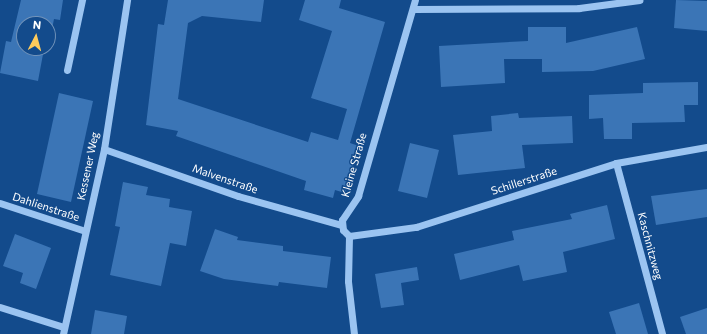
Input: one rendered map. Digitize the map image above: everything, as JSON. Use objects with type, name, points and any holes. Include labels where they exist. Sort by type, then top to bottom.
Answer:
[{"type":"street","points":[[67,70],[82,0]]},
{"type":"street","name":"Kessener Weg","points":[[63,331],[104,149],[127,0]]},
{"type":"street","name":"Kleine Straße","points":[[342,225],[342,220],[358,196],[414,9],[415,0]]},
{"type":"street","points":[[414,9],[579,8],[639,0]]},
{"type":"street","name":"Schillerstraße","points":[[349,236],[416,227],[616,163],[707,147]]},
{"type":"street","name":"Malvenstraße","points":[[104,149],[238,196],[342,225]]},
{"type":"street","name":"Kaschnitzweg","points":[[616,163],[662,334]]},
{"type":"street","name":"Dahlienstraße","points":[[0,203],[85,231]]},
{"type":"street","points":[[342,225],[349,236],[348,282],[354,334]]},
{"type":"street","points":[[0,307],[63,331]]},
{"type":"building","points":[[21,0],[63,0],[60,20],[56,19],[56,16],[17,16]]},
{"type":"building","points":[[168,0],[264,0],[261,22],[202,16],[188,23],[178,99],[308,142],[311,132],[338,140],[347,109],[311,98],[332,31],[299,20],[305,0],[341,0],[339,8],[385,22],[350,143],[359,146],[345,193],[335,190],[333,198],[304,190],[306,181],[176,136],[178,131],[146,125],[158,24],[164,25]]},
{"type":"building","points":[[676,0],[707,1],[707,31],[674,28]]},
{"type":"building","points":[[16,21],[16,56],[43,56],[38,81],[0,73],[6,41],[11,42]]},
{"type":"building","points":[[528,27],[566,27],[566,43],[637,27],[645,59],[593,71],[542,72],[542,59],[504,59],[505,83],[441,87],[439,46],[528,41]]},
{"type":"building","points":[[698,82],[698,105],[684,105],[685,122],[632,123],[632,139],[604,139],[603,118],[589,119],[589,95],[643,93],[643,83]]},
{"type":"building","points":[[59,93],[93,101],[71,202],[37,194]]},
{"type":"building","points":[[518,113],[519,118],[572,116],[573,143],[522,145],[525,168],[458,175],[453,135],[492,131],[491,116]]},
{"type":"building","points":[[410,143],[439,150],[427,198],[398,191]]},
{"type":"building","points":[[123,182],[148,187],[146,195],[170,199],[169,207],[192,211],[186,246],[170,243],[161,286],[110,275],[120,227],[115,226]]},
{"type":"building","points":[[707,189],[707,217],[656,225],[651,196]]},
{"type":"building","points":[[607,205],[615,239],[563,252],[567,272],[523,281],[519,265],[460,280],[454,254],[514,240],[512,231],[572,219],[570,214]]},
{"type":"building","points":[[215,229],[238,237],[237,240],[283,246],[283,251],[331,257],[327,288],[279,282],[278,286],[224,279],[200,271]]},
{"type":"building","points":[[15,234],[51,248],[36,289],[20,283],[23,273],[3,266]]},
{"type":"building","points":[[417,267],[419,280],[401,283],[404,305],[381,308],[375,274]]},
{"type":"building","points":[[639,303],[648,334],[616,334],[609,312]]},
{"type":"building","points":[[707,308],[707,334],[686,334],[680,317]]},
{"type":"building","points":[[95,310],[127,316],[124,334],[91,334]]}]
